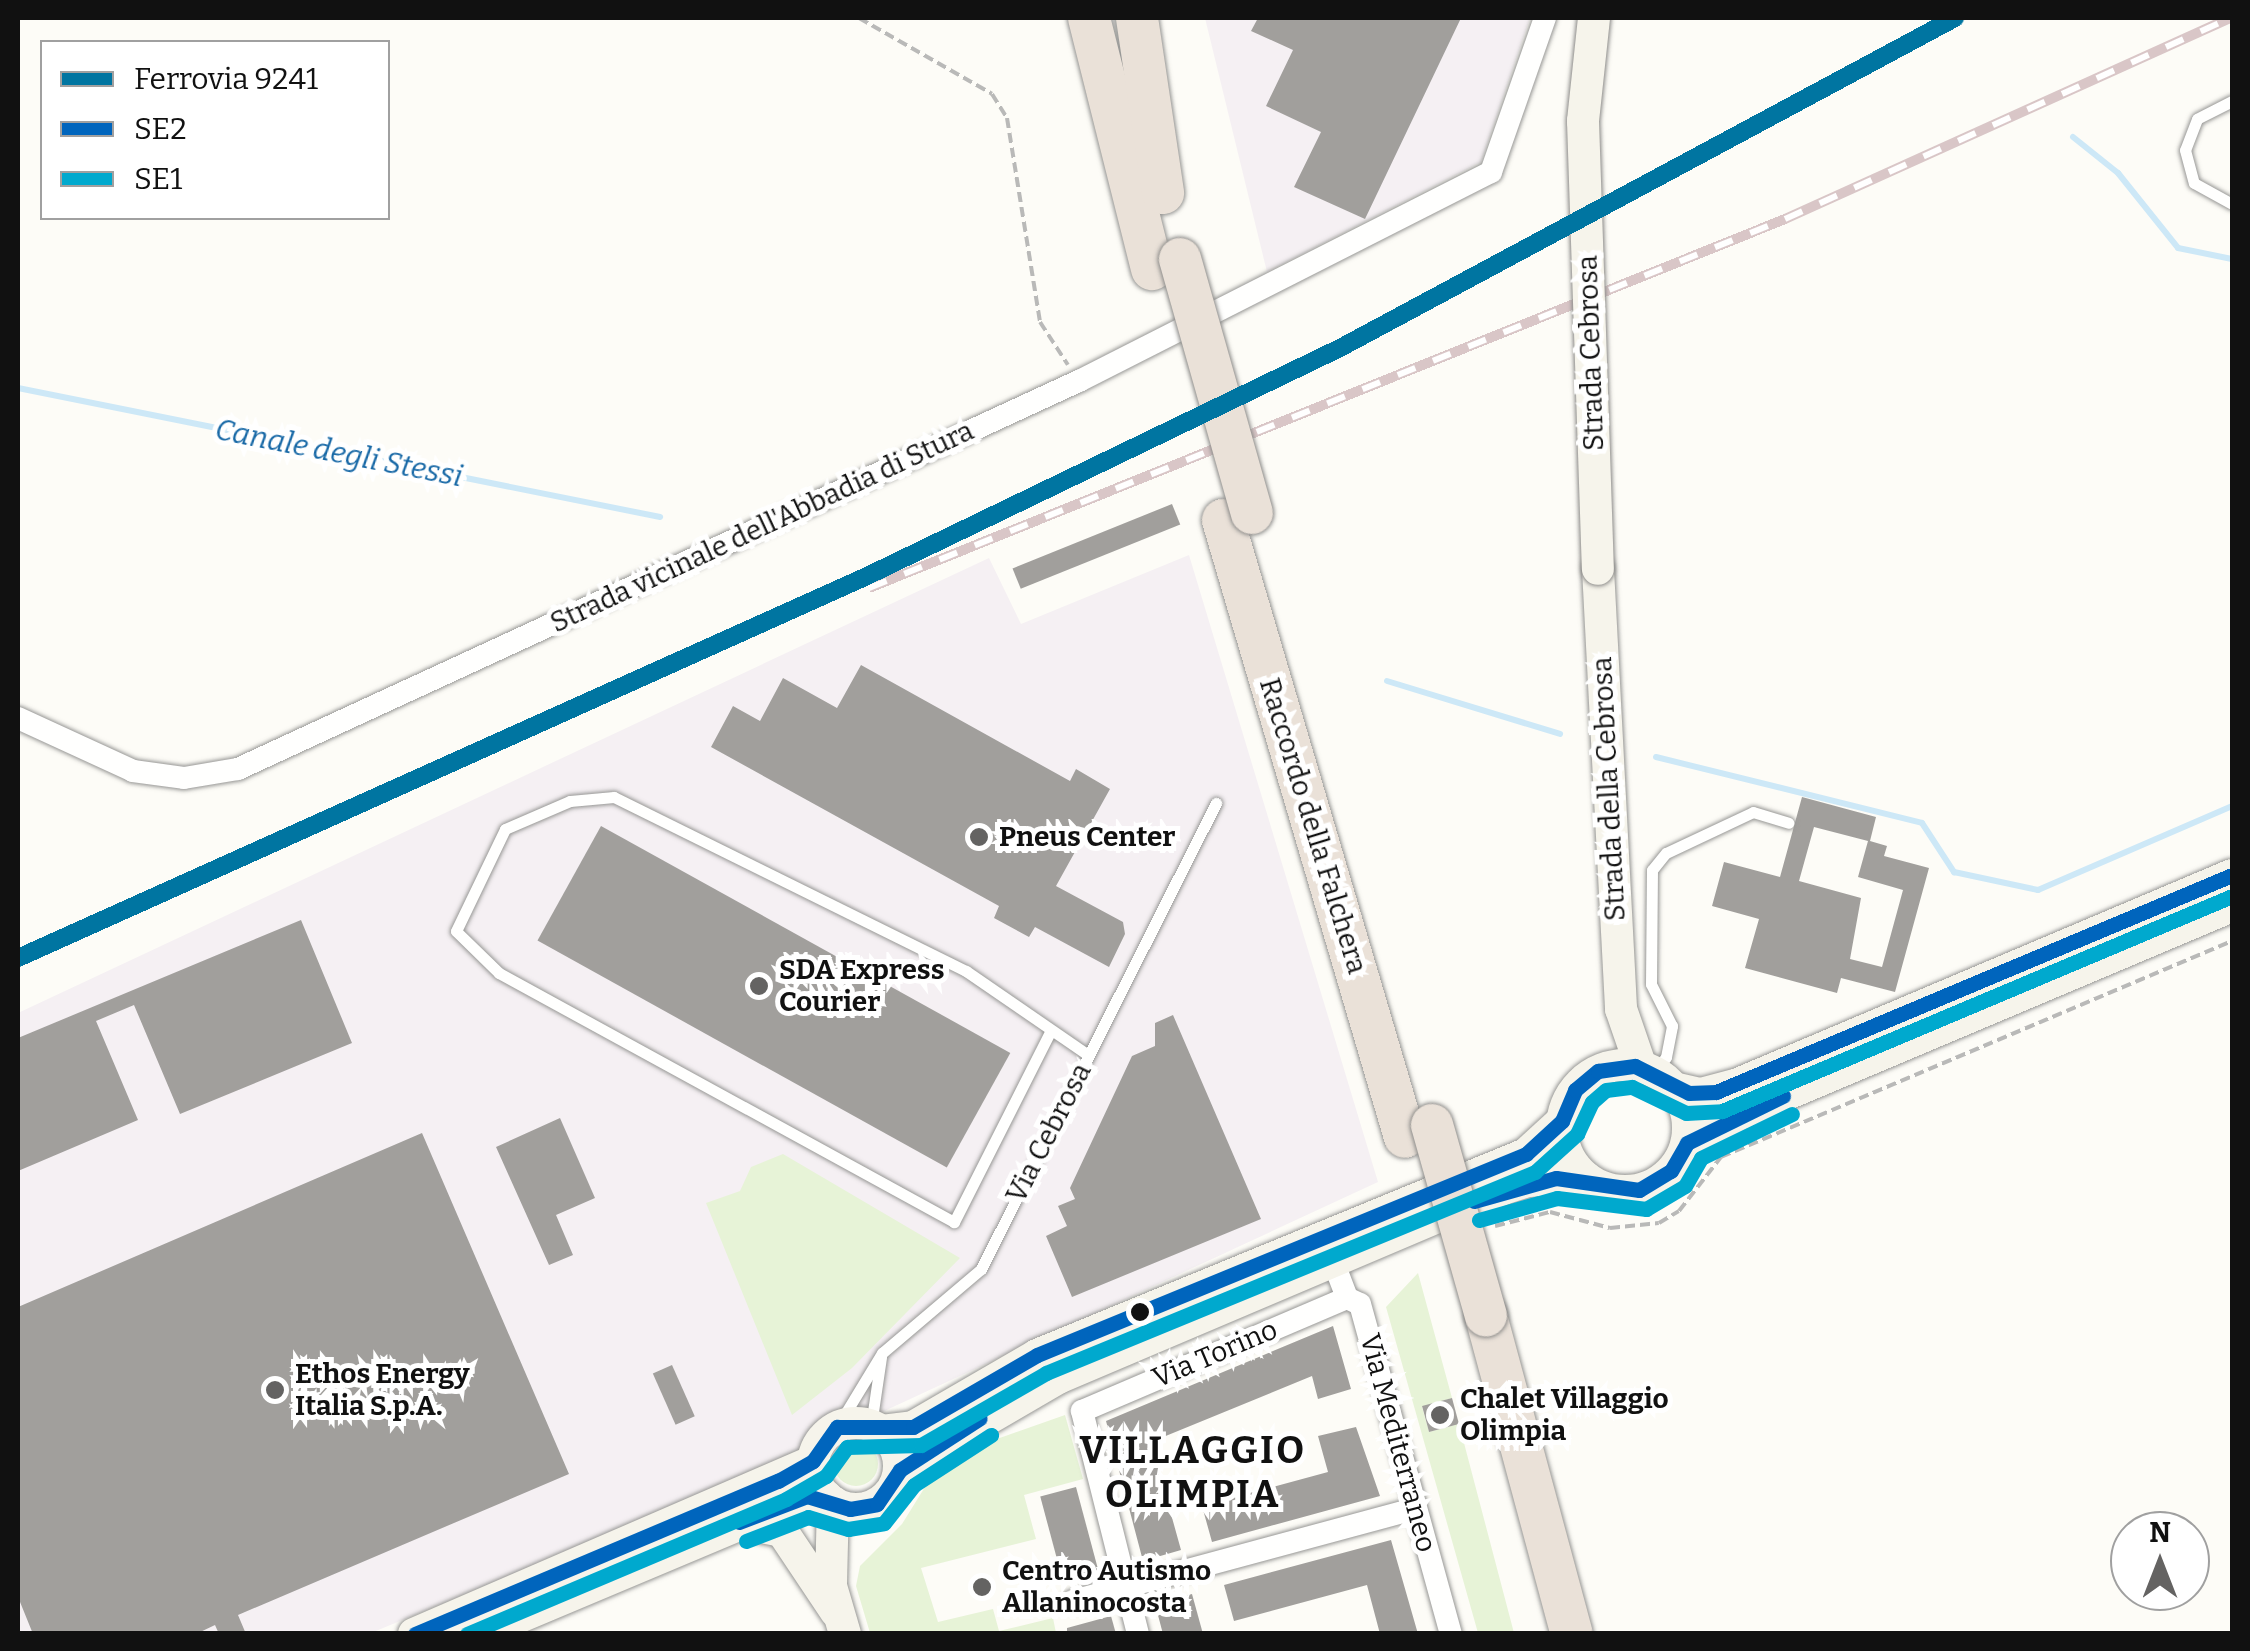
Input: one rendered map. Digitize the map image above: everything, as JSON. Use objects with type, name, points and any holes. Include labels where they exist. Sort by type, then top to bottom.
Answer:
[{"type":"highway","points":[[1061,18],[1114,116]]},
{"type":"highway","name":"Raccordo della Falchera","points":[[1089,18],[1114,116],[1166,264],[1473,1320],[1572,1634]]},
{"type":"highway","name":"Raccordo della Falchera","points":[[1119,18],[1163,193],[1166,264]]},
{"type":"highway","points":[[1137,18],[1163,193]]},
{"type":"highway","name":"Raccordo della Falchera","points":[[1473,1320],[1543,1634]]},
{"type":"main road","name":"Strada Cebrosa","points":[[1594,18],[1583,122],[1598,569]]},
{"type":"main road","name":"Strada della Cebrosa","points":[[1598,569],[1621,1010],[1598,1071]]},
{"type":"main road","points":[[414,1634],[813,1461],[836,1427],[913,1427],[1037,1355],[1526,1154],[1562,1122],[1575,1090],[1598,1071],[1656,1076],[1701,1094],[1738,1084],[2232,874]]},
{"type":"main road","points":[[1687,1143],[1742,1113],[2232,906]]},
{"type":"main road","name":"Strada della Cebrosa","points":[[1621,1010],[1656,1076]]},
{"type":"main road","points":[[1562,1122],[1566,1152],[1586,1178],[1620,1191],[1640,1190],[1672,1172],[1687,1143],[1685,1107],[1656,1076]]},
{"type":"main road","name":"Via Torino","points":[[900,1470],[1018,1396],[1333,1261],[1528,1181],[1586,1178]]},
{"type":"main road","points":[[833,1574],[900,1470],[896,1447],[877,1428]]},
{"type":"main road","points":[[813,1461],[830,1500],[833,1574],[840,1623]]},
{"type":"main road","points":[[479,1634],[807,1496],[860,1509],[877,1504]]},
{"type":"main road","points":[[739,1522],[782,1531],[840,1623]]},
{"type":"street","name":"Strada vicinale dell'Abbadia di Stura","points":[[18,718],[133,772],[184,778],[238,769],[1061,389],[1490,172],[1545,18]]},
{"type":"street","name":"Via Mediterraneo","points":[[1333,1261],[1347,1298],[1360,1304],[1451,1634]]},
{"type":"street","name":"Via Torino","points":[[1126,1585],[1082,1411],[1347,1298]]},
{"type":"street","points":[[1072,1601],[1415,1508]]},
{"type":"street","points":[[1126,1585],[1138,1634]]},
{"type":"lane","points":[[2232,101],[2197,119],[2185,150],[2194,183],[2232,204]]},
{"type":"lane","points":[[1049,1034],[954,1222],[499,973],[456,931],[505,830],[570,800],[614,797],[966,972],[1049,1034],[1088,1055]]},
{"type":"lane","name":"Via Cebrosa","points":[[836,1427],[882,1353],[981,1269],[1216,802]]},
{"type":"lane","points":[[1656,1076],[1670,1046],[1672,1026],[1652,984],[1652,870],[1666,853],[1753,812],[1788,823]]},
{"type":"lane","points":[[877,1428],[882,1353]]},
{"type":"path","points":[[860,18],[992,94],[1007,118],[1040,322],[1070,368],[1052,376]]},
{"type":"path","points":[[1489,1229],[1550,1212],[1610,1228],[1659,1223],[1679,1211],[1721,1157],[2232,941]]},
{"type":"shaded area","points":[[1205,18],[1530,18],[1481,162],[1267,272]]},
{"type":"shaded area","points":[[1189,555],[1378,1182],[688,1502],[371,1633],[18,1633],[18,1013],[989,558],[1021,624]]},
{"type":"green space","points":[[783,1154],[960,1258],[852,1368],[792,1415],[706,1203],[740,1191],[751,1167]]},
{"type":"green space","points":[[1418,1273],[1452,1398],[1422,1407],[1429,1432],[1459,1424],[1514,1633],[1478,1633],[1386,1307]]},
{"type":"green space","points":[[1065,1415],[1083,1479],[1024,1495],[1036,1539],[921,1568],[938,1622],[993,1609],[999,1631],[1053,1618],[1056,1633],[870,1633],[856,1586],[860,1566],[902,1524],[943,1458]]},
{"type":"green space","points":[[856,1442],[872,1448],[878,1464],[872,1480],[856,1486],[840,1480],[834,1464],[840,1448]]},
{"type":"building","points":[[1258,18],[1461,18],[1365,219],[1294,187],[1321,132],[1266,106],[1293,50],[1251,31]]},
{"type":"building","points":[[1172,504],[1180,524],[1021,589],[1013,568]]},
{"type":"building","name":"Pneus Center","points":[[861,665],[1070,781],[1076,769],[1110,789],[1056,886],[1123,922],[1125,934],[1109,967],[1035,927],[1029,937],[994,918],[999,906],[711,747],[733,706],[760,721],[783,678],[837,708]]},
{"type":"building","points":[[1802,797],[1876,817],[1870,841],[1887,846],[1884,856],[1929,868],[1895,992],[1841,978],[1837,993],[1745,968],[1759,919],[1712,906],[1724,862],[1780,877]],"holes":[[[1814,827],[1868,841],[1858,877],[1903,890],[1882,967],[1850,959],[1861,898],[1799,881]]]},
{"type":"building","name":"SDA Express Courier","points":[[601,826],[1010,1053],[947,1167],[537,941]]},
{"type":"building","points":[[301,920],[352,1043],[180,1114],[134,1005],[96,1021],[138,1120],[18,1171],[18,1038]]},
{"type":"building","points":[[1173,1015],[1261,1219],[1072,1297],[1046,1236],[1067,1226],[1058,1206],[1075,1199],[1070,1188],[1132,1056],[1155,1046],[1155,1023]]},
{"type":"building","points":[[560,1118],[595,1198],[556,1215],[573,1255],[549,1265],[496,1147]]},
{"type":"building","name":"Ethos Energy Italia S.p.A.","points":[[422,1133],[569,1474],[238,1615],[246,1634],[219,1634],[215,1625],[196,1634],[33,1634],[18,1597],[18,1307]]},
{"type":"building","points":[[1333,1326],[1351,1389],[1318,1399],[1312,1376],[1151,1442],[1181,1550],[1143,1561],[1106,1421]]},
{"type":"building","points":[[672,1365],[695,1416],[676,1425],[653,1374]]},
{"type":"building","name":"Chalet Villaggio Olimpia","points":[[1452,1398],[1459,1424],[1429,1432],[1422,1406]]},
{"type":"building","points":[[1356,1427],[1380,1496],[1212,1542],[1202,1506],[1328,1472],[1318,1436]]},
{"type":"building","points":[[1076,1487],[1099,1573],[1063,1583],[1040,1497]]},
{"type":"building","points":[[1391,1540],[1418,1634],[1380,1634],[1367,1585],[1234,1621],[1224,1585]]},
{"type":"building","points":[[1192,1594],[1203,1634],[1163,1634],[1155,1604]]},
{"type":"building","points":[[1111,1616],[1116,1634],[1067,1634],[1067,1628]]},
{"type":"waterway","name":"Canale degli Stessi","points":[[2073,137],[2118,173],[2178,248],[2232,259]]},
{"type":"waterway","name":"Canale degli Stessi","points":[[18,388],[660,517]]},
{"type":"waterway","name":"Canale degli Stessi","points":[[1387,681],[1560,734]]},
{"type":"waterway","name":"Canale degli Stessi","points":[[1656,757],[1922,823],[1954,872],[2038,890],[2232,806]]},
{"type":"railway","points":[[869,588],[1785,219],[2230,18]]},
{"type":"rail line","name":"9241","points":[[18,958],[865,577],[1340,348],[1955,18]]},
{"type":"transit line","name":"SE2","points":[[415,1634],[778,1481],[813,1461],[837,1427],[913,1427],[1037,1355],[1526,1154],[1562,1121],[1575,1090],[1598,1071],[1635,1066],[1689,1093],[1716,1092],[2232,875]]},
{"type":"transit line","name":"SE1","points":[[467,1634],[786,1499],[826,1476],[847,1447],[921,1445],[1046,1373],[1535,1172],[1577,1134],[1592,1102],[1606,1090],[1632,1087],[1686,1113],[1722,1111],[2232,896]]},
{"type":"transit line","name":"SE2","points":[[1474,1201],[1556,1178],[1639,1190],[1671,1171],[1687,1143],[1783,1096]]},
{"type":"transit line","name":"SE1","points":[[1479,1220],[1557,1198],[1646,1209],[1685,1186],[1701,1158],[1792,1114]]},
{"type":"transit line","name":"SE2","points":[[739,1522],[807,1496],[850,1509],[877,1504],[900,1470],[980,1418]]},
{"type":"transit line","name":"SE1","points":[[746,1541],[808,1517],[848,1529],[884,1523],[914,1485],[991,1435]]},
{"type":"place","name":"Pneus Center","points":[[979,837]]},
{"type":"place","name":"SDA Express Courier","points":[[759,986]]},
{"type":"place","name":"Ethos Energy Italia S.p.A.","points":[[275,1390]]},
{"type":"place","name":"Chalet Villaggio Olimpia","points":[[1440,1415]]},
{"type":"place","name":"Centro Autismo Allaninocosta","points":[[982,1587]]},
{"type":"district","name":"VILLAGGIO OLIMPIA","points":[[1193,1473]]}]
